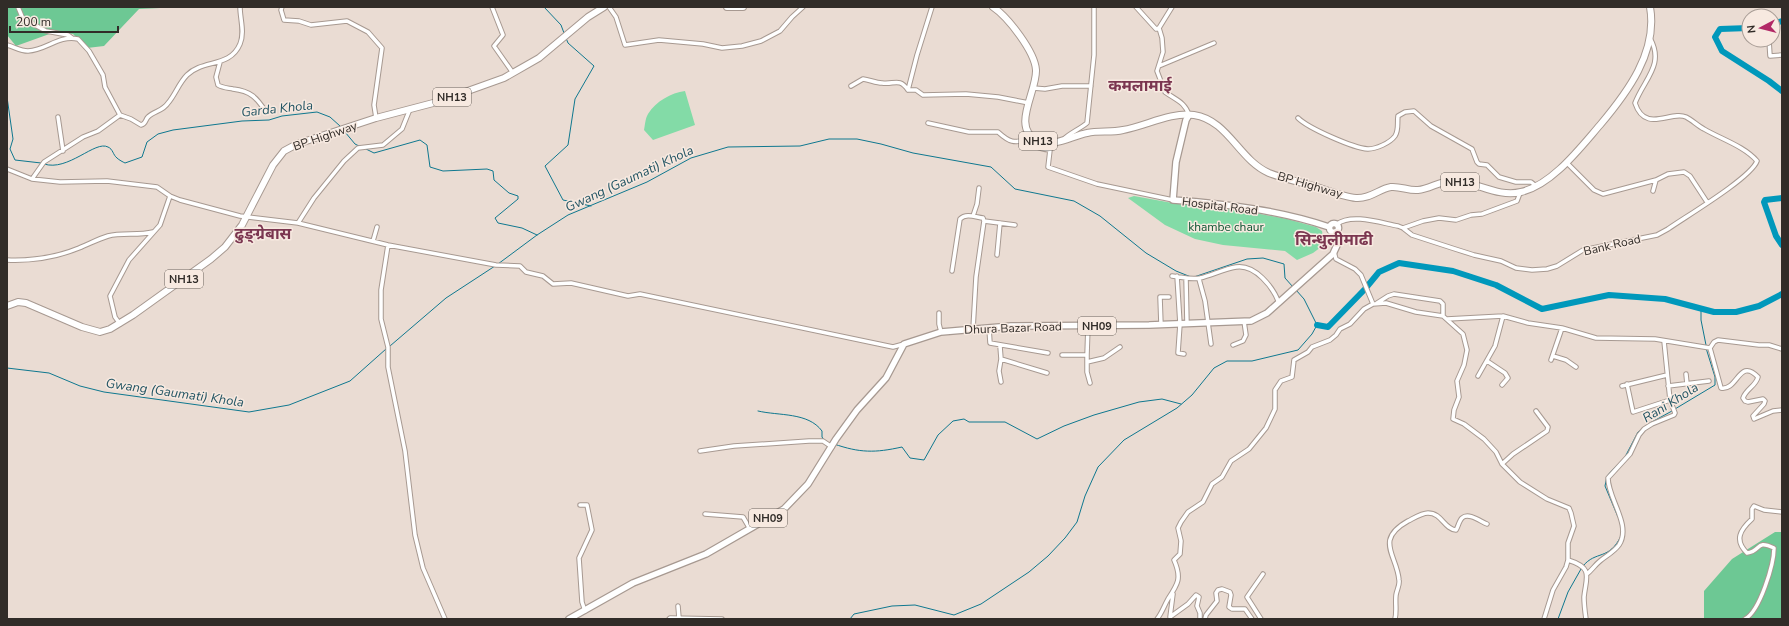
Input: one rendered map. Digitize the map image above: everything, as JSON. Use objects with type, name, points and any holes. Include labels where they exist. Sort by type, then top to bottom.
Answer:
[{"type":"highway","name":"BP Highway","points":[[7,306],[18,302],[26,303],[82,327],[100,332],[106,331],[120,324],[211,259],[232,240],[247,216],[276,160],[284,151],[292,146],[376,118],[437,102],[504,78],[551,49],[577,26],[604,7]]},
{"type":"highway","points":[[727,7],[743,7]]},
{"type":"highway","name":"BP Highway","points":[[1028,136],[1044,143],[1088,132],[1122,131],[1172,116],[1189,114],[1200,116],[1212,121],[1260,168],[1283,178],[1355,198],[1371,196],[1392,187],[1415,190],[1453,181],[1494,191],[1520,193],[1536,186],[1560,169],[1586,141],[1627,92],[1639,69],[1650,38],[1650,7]]},
{"type":"highway","name":"NH13","points":[[995,8],[1017,34],[1033,57],[1036,74],[1025,124],[1028,136]]},
{"type":"main road","name":"Hospital Road","points":[[1189,114],[1186,120],[1176,162],[1173,200],[1207,202],[1247,207],[1304,218],[1330,227]]},
{"type":"main road","points":[[1334,252],[1338,243],[1335,232],[1331,231],[1330,227],[1332,224],[1337,224],[1338,229],[1335,232]]},
{"type":"main road","name":"Dhura Bazar Road","points":[[904,344],[941,332],[973,329],[1161,325],[1251,321],[1279,303],[1334,252]]},
{"type":"main road","name":"NH09","points":[[569,619],[634,584],[706,554],[784,509],[808,484],[857,410],[886,378],[904,344]]},
{"type":"street","points":[[18,7],[23,19],[28,23],[46,31],[68,35],[72,38]]},
{"type":"street","points":[[7,45],[19,50],[28,51],[37,50],[62,39],[78,39],[89,51],[102,74],[105,87],[120,115],[142,125],[149,116],[162,111],[187,75],[197,68],[220,62],[234,52],[240,44],[242,36],[240,7]]},
{"type":"street","points":[[282,7],[281,10],[284,20],[299,21],[311,25],[347,21],[368,32],[382,48],[374,105],[376,118]]},
{"type":"street","points":[[492,7],[503,36],[494,46],[513,73]]},
{"type":"street","points":[[608,7],[616,17],[625,45],[659,40],[703,44],[722,48],[761,41],[771,36],[780,31],[803,7]]},
{"type":"street","points":[[908,90],[916,55],[932,7]]},
{"type":"street","points":[[1065,138],[1087,123],[1094,55],[1094,7]]},
{"type":"street","points":[[1136,7],[1156,29],[1159,28]]},
{"type":"street","points":[[1172,7],[1159,28],[1162,38],[1163,52],[1157,71],[1165,92],[1179,100],[1187,107],[1189,114]]},
{"type":"street","name":"Bank Road","points":[[1337,224],[1344,220],[1358,220],[1403,228],[1412,235],[1474,255],[1501,261],[1516,268],[1532,270],[1547,269],[1557,266],[1583,250],[1657,235],[1707,202],[1751,170],[1757,161],[1750,153],[1703,128],[1685,116],[1660,119],[1648,118],[1638,110],[1635,103],[1646,85],[1655,58],[1655,48],[1650,38]]},
{"type":"street","points":[[1159,66],[1214,44]]},
{"type":"street","points":[[1770,48],[1770,56],[1782,55]]},
{"type":"street","points":[[220,62],[216,77],[218,85],[252,94],[257,98],[266,112]]},
{"type":"street","points":[[851,86],[863,78],[880,83],[897,82],[905,85],[908,90]]},
{"type":"street","points":[[1033,88],[1045,89],[1062,86],[1091,86]]},
{"type":"street","points":[[908,90],[916,90],[923,95],[966,94],[998,97],[1029,103]]},
{"type":"street","points":[[298,223],[314,198],[344,161],[358,148],[383,145],[402,129],[410,109]]},
{"type":"street","points":[[1298,118],[1309,126],[1354,146],[1369,149],[1388,143],[1397,131],[1398,116],[1405,112],[1414,111],[1430,126],[1472,149],[1477,162],[1479,164],[1487,165],[1499,177],[1516,182],[1531,182],[1536,186]]},
{"type":"street","points":[[32,179],[44,162],[83,138],[98,131],[120,115]]},
{"type":"street","points":[[58,117],[63,151]]},
{"type":"street","points":[[928,123],[969,132],[998,132],[1007,140],[1021,142],[1028,136],[1034,146],[1050,150],[1048,167],[1097,184],[1173,200]]},
{"type":"street","points":[[1566,162],[1594,190],[1603,194],[1656,180],[1668,174],[1684,172],[1690,176],[1707,202]]},
{"type":"street","points":[[7,169],[32,179],[60,182],[107,181],[157,187],[170,196],[206,208],[247,216],[298,223],[388,245],[496,265],[520,266],[526,272],[543,276],[553,284],[571,283],[628,296],[640,294],[893,347],[904,344]]},
{"type":"street","points":[[1653,191],[1656,180]]},
{"type":"street","points":[[973,216],[978,204],[980,188]]},
{"type":"street","points":[[1403,228],[1423,221],[1439,218],[1456,220],[1471,215],[1482,214],[1517,201],[1520,193]]},
{"type":"street","points":[[120,324],[115,317],[110,296],[129,260],[160,225],[170,196]]},
{"type":"street","points":[[952,271],[960,219],[965,215],[983,218],[984,221],[1015,225]]},
{"type":"street","points":[[973,329],[976,277],[984,221]]},
{"type":"street","points":[[997,255],[1000,223]]},
{"type":"street","points":[[373,241],[376,227]]},
{"type":"street","points":[[7,260],[29,260],[74,250],[109,235],[145,235],[154,232]]},
{"type":"street","points":[[388,245],[381,290],[381,319],[388,347],[388,367],[405,451],[415,535],[423,568],[445,619]]},
{"type":"street","points":[[1334,252],[1336,258],[1355,269],[1361,275],[1372,302]]},
{"type":"street","points":[[1184,354],[1178,353],[1180,324],[1178,291],[1175,276],[1199,278],[1237,267],[1245,268],[1255,272],[1269,286],[1279,303]]},
{"type":"street","points":[[1186,278],[1187,324]]},
{"type":"street","points":[[1199,278],[1205,301],[1211,344]]},
{"type":"street","points":[[1178,291],[1186,290]]},
{"type":"street","points":[[1378,303],[1394,294],[1440,301],[1443,304],[1443,316]]},
{"type":"street","points":[[1161,325],[1160,297],[1169,297]]},
{"type":"street","points":[[1372,302],[1386,303],[1416,312],[1443,316],[1463,334],[1467,350],[1464,365],[1457,381],[1459,397],[1454,410],[1454,419],[1464,424],[1484,439],[1496,452],[1502,464],[1526,486],[1547,499],[1569,508],[1574,526],[1568,543],[1568,560],[1566,567],[1553,590],[1544,619]]},
{"type":"street","points":[[1157,619],[1176,588],[1179,577],[1178,568],[1174,560],[1180,554],[1181,541],[1178,528],[1185,516],[1188,512],[1203,502],[1212,484],[1222,478],[1230,461],[1249,449],[1266,428],[1275,409],[1275,390],[1281,381],[1292,377],[1294,360],[1308,352],[1312,347],[1330,340],[1340,329],[1350,324],[1372,302]]},
{"type":"street","points":[[939,313],[941,332]]},
{"type":"street","points":[[1447,320],[1503,316],[1528,324],[1562,328],[1596,338],[1655,339],[1707,348],[1718,340],[1769,345],[1782,349]]},
{"type":"street","points":[[1478,376],[1495,346],[1503,316]]},
{"type":"street","points":[[1233,345],[1243,341],[1246,335],[1244,321]]},
{"type":"street","points":[[1088,326],[1087,372],[1090,382]]},
{"type":"street","points":[[989,328],[990,343],[1000,346],[1048,353]]},
{"type":"street","points":[[1551,360],[1562,328]]},
{"type":"street","points":[[1587,574],[1598,562],[1618,546],[1623,536],[1620,518],[1608,486],[1608,478],[1630,454],[1639,435],[1644,430],[1652,424],[1674,415],[1676,410],[1670,400],[1664,341]]},
{"type":"street","points":[[1000,346],[1001,359],[999,371],[1001,382]]},
{"type":"street","points":[[1087,362],[1104,358],[1120,347]]},
{"type":"street","points":[[1707,348],[1720,388],[1730,387],[1741,373],[1748,371],[1754,373],[1758,377],[1757,381],[1744,394],[1743,398],[1748,402],[1763,399],[1765,401],[1753,416],[1754,419],[1773,411],[1782,410]]},
{"type":"street","points":[[1062,356],[1087,355]]},
{"type":"street","points":[[1553,356],[1566,360],[1576,367]]},
{"type":"street","points":[[1001,359],[1046,373]]},
{"type":"street","points":[[1487,361],[1505,373],[1508,378],[1502,385]]},
{"type":"street","points":[[1686,374],[1687,384]]},
{"type":"street","points":[[1622,386],[1667,375]]},
{"type":"street","points":[[1668,386],[1709,381]]},
{"type":"street","points":[[1627,384],[1633,412],[1670,400]]},
{"type":"street","points":[[1502,464],[1547,432],[1548,427],[1536,411]]},
{"type":"street","points":[[700,452],[741,446],[809,441],[823,441],[832,447]]},
{"type":"street","points":[[580,505],[587,505],[592,530],[579,558],[582,602],[585,611]]},
{"type":"street","points":[[1745,619],[1753,611],[1759,601],[1774,556],[1774,548],[1761,544],[1752,552],[1747,553],[1742,548],[1739,539],[1740,533],[1752,520],[1752,509],[1754,506],[1764,510],[1782,512]]},
{"type":"street","points":[[1395,619],[1397,611],[1396,596],[1399,578],[1389,549],[1390,542],[1395,531],[1406,522],[1427,513],[1437,515],[1451,530],[1456,530],[1462,518],[1466,517],[1473,517],[1487,524]]},
{"type":"street","points":[[705,514],[743,517],[750,529]]},
{"type":"street","points":[[1568,560],[1580,565],[1587,574],[1588,583],[1584,602],[1586,619]]},
{"type":"street","points":[[1261,619],[1248,597],[1263,574]]},
{"type":"street","points":[[1206,619],[1206,614],[1217,601],[1216,593],[1218,590],[1222,589],[1230,592],[1229,607],[1232,609],[1245,609],[1252,619]]},
{"type":"street","points":[[1173,593],[1170,617],[1188,604],[1196,595],[1199,597],[1197,606],[1200,613],[1200,619]]},
{"type":"street","points":[[678,606],[679,618]]},
{"type":"street","points":[[669,619],[722,619]]},
{"type":"green space","points":[[7,7],[160,8],[139,9],[104,46],[87,48],[73,34],[55,32],[16,46],[7,35]]},
{"type":"green space","points":[[685,91],[695,125],[653,140],[644,130],[648,114],[651,109],[664,98]]},
{"type":"green space","name":"khambe chaur","points":[[1134,196],[1178,204],[1234,209],[1287,219],[1316,227],[1322,231],[1323,237],[1321,247],[1313,253],[1297,260],[1285,251],[1223,245],[1195,239],[1165,225],[1128,198]]},
{"type":"green space","points":[[1775,532],[1782,532],[1782,619],[1704,619],[1704,591],[1732,559]]},
{"type":"waterway","points":[[544,7],[561,25],[564,33]]},
{"type":"waterway","points":[[1741,28],[1720,29],[1715,37],[1722,51],[1782,91]]},
{"type":"waterway","points":[[566,38],[568,43],[594,66],[575,99],[568,145],[545,166],[563,200],[591,206]]},
{"type":"waterway","name":"Garda Khola","points":[[7,97],[13,139],[10,149],[15,160],[41,163]]},
{"type":"waterway","name":"Garda Khola","points":[[44,164],[62,164],[103,146],[110,148],[116,157],[125,163],[142,157],[147,142],[158,134],[173,130],[242,121],[269,120],[282,116],[317,112],[330,117],[340,126]]},
{"type":"waterway","name":"Garda Khola","points":[[345,132],[355,144],[359,146]]},
{"type":"waterway","name":"Gwang (Gaumati) Khola","points":[[498,264],[537,235],[568,215],[647,182],[691,158],[728,147],[800,146],[829,139],[857,139],[913,153],[991,167],[1015,189],[1074,201],[1100,216],[1146,253],[1176,271],[1191,277]]},
{"type":"waterway","name":"Garda Khola","points":[[364,148],[374,153],[420,140],[427,145],[430,167],[443,171],[487,169],[493,171],[494,180],[509,193],[518,196],[518,199],[495,218],[498,223],[522,228],[537,235]]},
{"type":"waterway","points":[[1782,198],[1765,200],[1764,202],[1776,236],[1782,245]]},
{"type":"waterway","name":"Gwang (Gaumati) Khola","points":[[1194,277],[1247,259],[1263,258],[1284,264],[1285,278],[1293,287]]},
{"type":"waterway","points":[[1317,325],[1328,327],[1365,289],[1379,272],[1399,263],[1453,271],[1496,285],[1542,309],[1609,295],[1665,299],[1714,312],[1736,312],[1759,306],[1782,294]]},
{"type":"waterway","name":"Gwang (Gaumati) Khola","points":[[390,346],[446,298],[495,266]]},
{"type":"waterway","points":[[850,619],[854,614],[892,606],[915,605],[954,615],[981,604],[1029,572],[1048,556],[1065,538],[1077,522],[1085,496],[1098,467],[1124,440],[1177,408],[1192,395],[1214,368],[1227,361],[1252,361],[1298,350],[1312,334],[1317,325],[1304,299],[1296,290]]},
{"type":"waterway","name":"Rani Khola","points":[[1701,308],[1701,320],[1706,345]]},
{"type":"waterway","name":"Rani Khola","points":[[1675,409],[1715,385],[1715,377],[1706,348]]},
{"type":"waterway","name":"Gwang (Gaumati) Khola","points":[[7,368],[49,373],[80,386],[104,392],[249,412],[289,405],[350,381],[386,349]]},
{"type":"waterway","points":[[834,444],[852,449],[868,451],[902,447],[910,458],[924,460],[938,435],[953,421],[964,419],[969,422],[1005,422],[1037,439],[1064,426],[1094,415],[1139,402],[1162,399],[1181,404]]},
{"type":"waterway","points":[[758,411],[793,416],[809,421],[822,431],[822,437],[824,440]]},
{"type":"waterway","name":"Rani Khola","points":[[1650,423],[1672,411]]},
{"type":"waterway","name":"Rani Khola","points":[[1625,457],[1638,432],[1641,430]]},
{"type":"waterway","name":"Rani Khola","points":[[1617,465],[1607,476],[1605,486],[1618,517]]},
{"type":"waterway","name":"Rani Khola","points":[[1583,566],[1593,558],[1612,549],[1621,536]]},
{"type":"waterway","name":"Rani Khola","points":[[1558,619],[1568,592],[1581,569]]},
{"type":"district","name":"कमलामाई","points":[[1140,85]]},
{"type":"district","name":"ढुङ्ग्रेबास","points":[[263,233]]},
{"type":"district","name":"सिन्धुलीमाढी","points":[[1334,239]]}]
